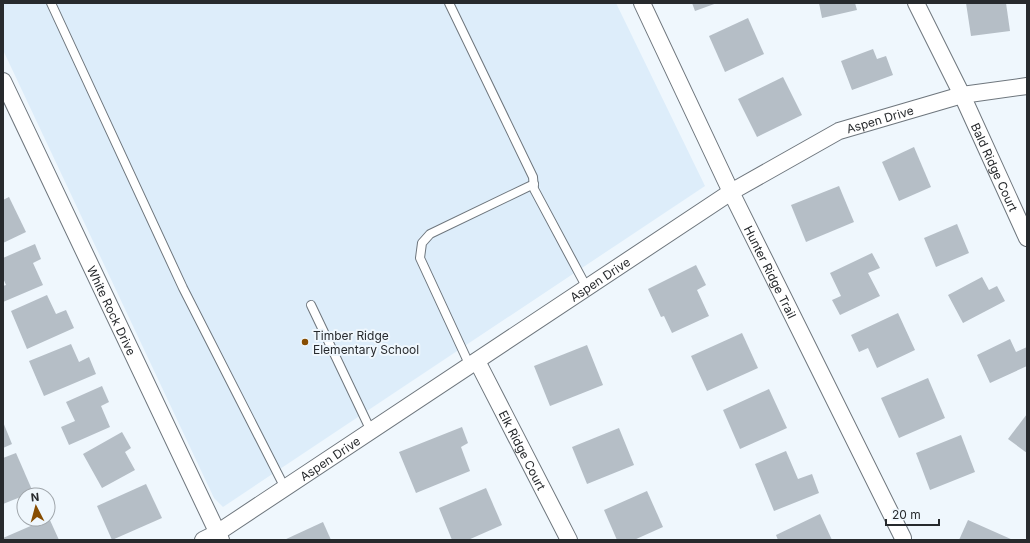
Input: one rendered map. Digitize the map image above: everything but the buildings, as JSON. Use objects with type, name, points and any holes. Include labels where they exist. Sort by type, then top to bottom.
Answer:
[{"type":"street","name":"Hunter Ridge Trail","points":[[642,3],[731,192],[903,538]]},
{"type":"street","name":"Bald Ridge Court","points":[[916,3],[962,95],[1027,238]]},
{"type":"street","name":"White Rock Drive","points":[[3,81],[219,536]]},
{"type":"street","name":"Aspen Drive","points":[[203,540],[219,536],[285,488],[731,192],[839,131],[962,95],[1027,86]]},
{"type":"street","name":"Elk Ridge Court","points":[[473,363],[568,540]]},
{"type":"lane","points":[[51,3],[184,288],[285,488]]},
{"type":"lane","points":[[449,3],[533,177],[534,189],[587,288]]},
{"type":"lane","points":[[473,363],[420,258],[422,243],[430,234],[534,184]]},
{"type":"lane","points":[[311,305],[371,431]]},
{"type":"shaded area","name":"Timber Ridge Elementary School","points":[[3,3],[616,3],[705,186],[223,507],[214,498],[3,50]]},
{"type":"place","name":"Timber Ridge Elementary School","points":[[305,342]]}]
